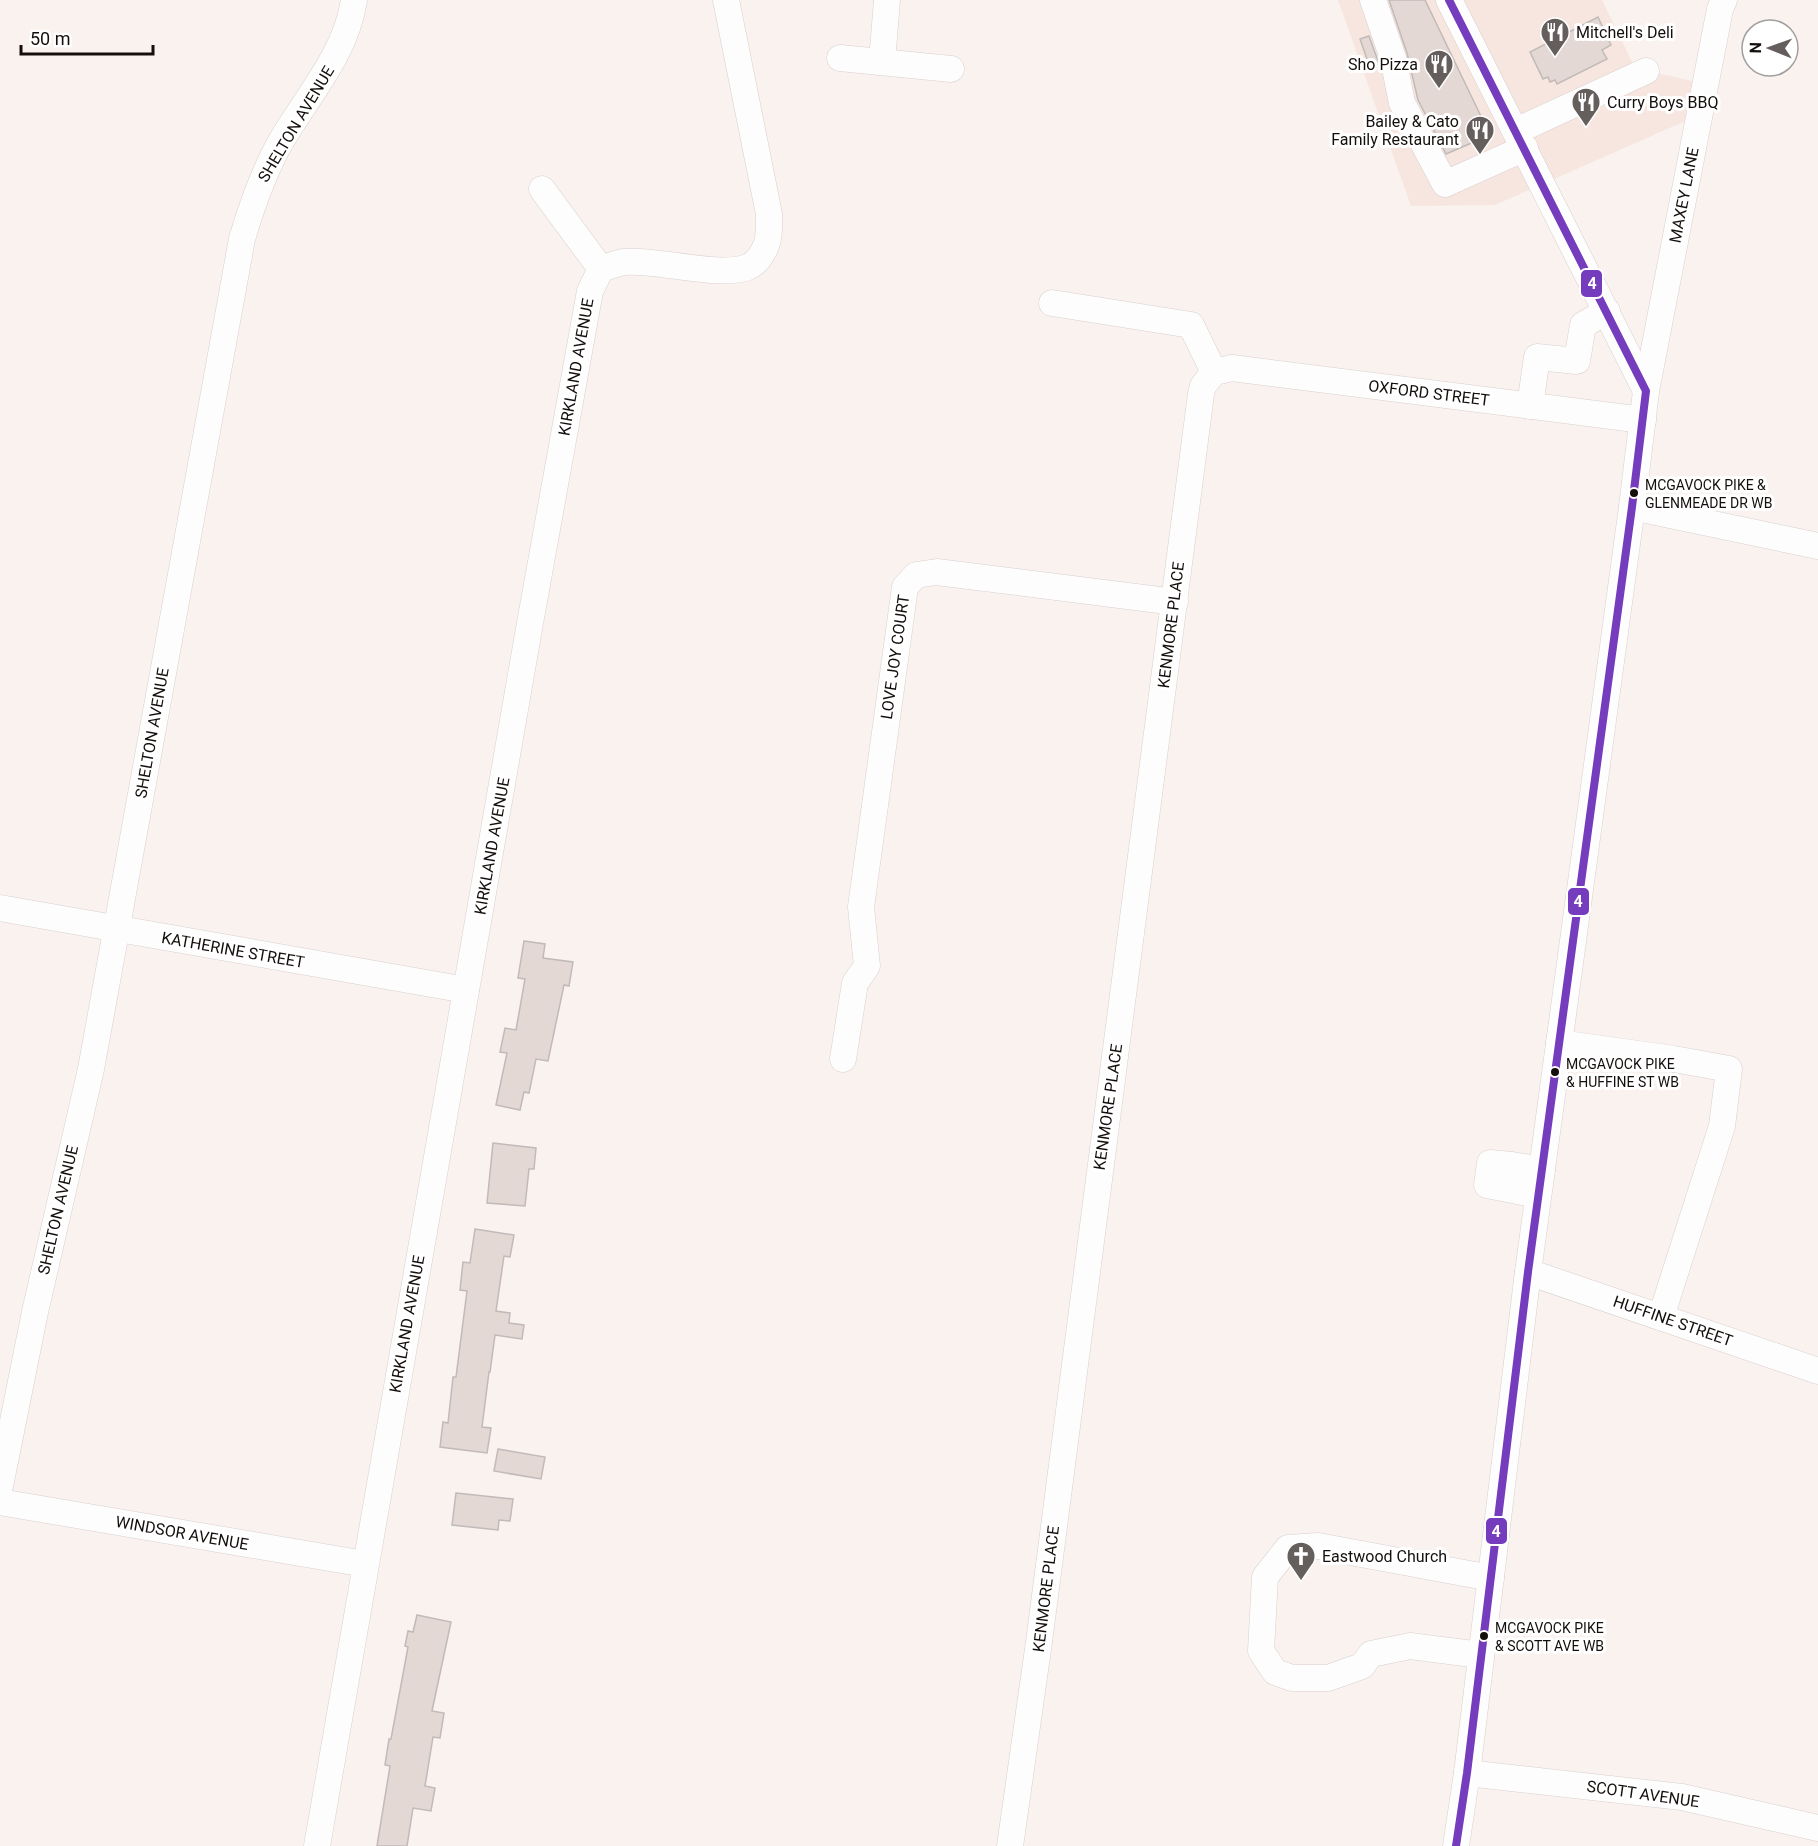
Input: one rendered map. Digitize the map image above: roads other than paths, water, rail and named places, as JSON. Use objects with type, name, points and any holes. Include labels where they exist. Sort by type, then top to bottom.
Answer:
[{"type":"street","name":"SHELTON AVENUE","points":[[0,1486],[35,1312],[91,1069],[242,239],[256,192],[281,142],[336,56],[354,0]]},
{"type":"street","points":[[542,189],[602,269],[622,262],[724,270],[748,267],[756,261],[768,241],[769,214],[726,0]]},
{"type":"street","points":[[882,62],[887,0]]},
{"type":"street","points":[[1373,0],[1393,58],[1402,103],[1445,184],[1646,71]]},
{"type":"street","points":[[1449,0],[1646,391]]},
{"type":"street","name":"MAXEY LANE","points":[[1456,1846],[1467,1773],[1528,1272],[1646,391],[1720,9],[1724,0]]},
{"type":"street","points":[[840,58],[951,69]]},
{"type":"street","name":"KIRKLAND AVENUE","points":[[316,1846],[590,291],[602,269]]},
{"type":"street","points":[[1052,303],[1191,325],[1214,372]]},
{"type":"street","points":[[1530,406],[1537,357],[1577,361],[1582,324],[1607,311]]},
{"type":"street","name":"OXFORD STREET","points":[[1214,372],[1232,368],[1643,420]]},
{"type":"street","name":"KENMORE PLACE","points":[[1010,1846],[1039,1642],[1203,386],[1214,372]]},
{"type":"street","points":[[1632,507],[1818,546]]},
{"type":"street","name":"LOVE JOY COURT","points":[[843,1059],[855,983],[867,966],[861,907],[904,587],[916,575],[936,572],[1174,603]]},
{"type":"street","name":"KATHERINE STREET","points":[[0,908],[466,990]]},
{"type":"street","points":[[1559,1043],[1729,1069],[1722,1126],[1661,1317]]},
{"type":"street","name":"HUFFINE STREET","points":[[1528,1272],[1818,1371]]},
{"type":"street","name":"WINDSOR AVENUE","points":[[0,1502],[365,1564]]},
{"type":"street","points":[[1481,1655],[1410,1646],[1371,1654],[1362,1666],[1328,1678],[1292,1678],[1275,1672],[1261,1651],[1265,1577],[1288,1548],[1318,1546],[1491,1578]]},
{"type":"street","name":"SCOTT AVENUE","points":[[1467,1773],[1682,1797],[1818,1828]]},
{"type":"place","name":"Mitchell's Deli","points":[[1555,58]]},
{"type":"place","name":"Sho Pizza","points":[[1439,90]]},
{"type":"place","name":"Curry Boys BBQ","points":[[1586,128]]},
{"type":"place","name":"Bailey & Cato Family Restaurant","points":[[1480,156]]},
{"type":"place","name":"MCGAVOCK PIKE & GLENMEADE DR WB","points":[[1634,493]]},
{"type":"place","name":"MCGAVOCK PIKE & HUFFINE ST WB","points":[[1555,1072]]},
{"type":"place","name":"Eastwood Church","points":[[1301,1582]]},
{"type":"place","name":"MCGAVOCK PIKE & SCOTT AVE WB","points":[[1484,1636]]}]
